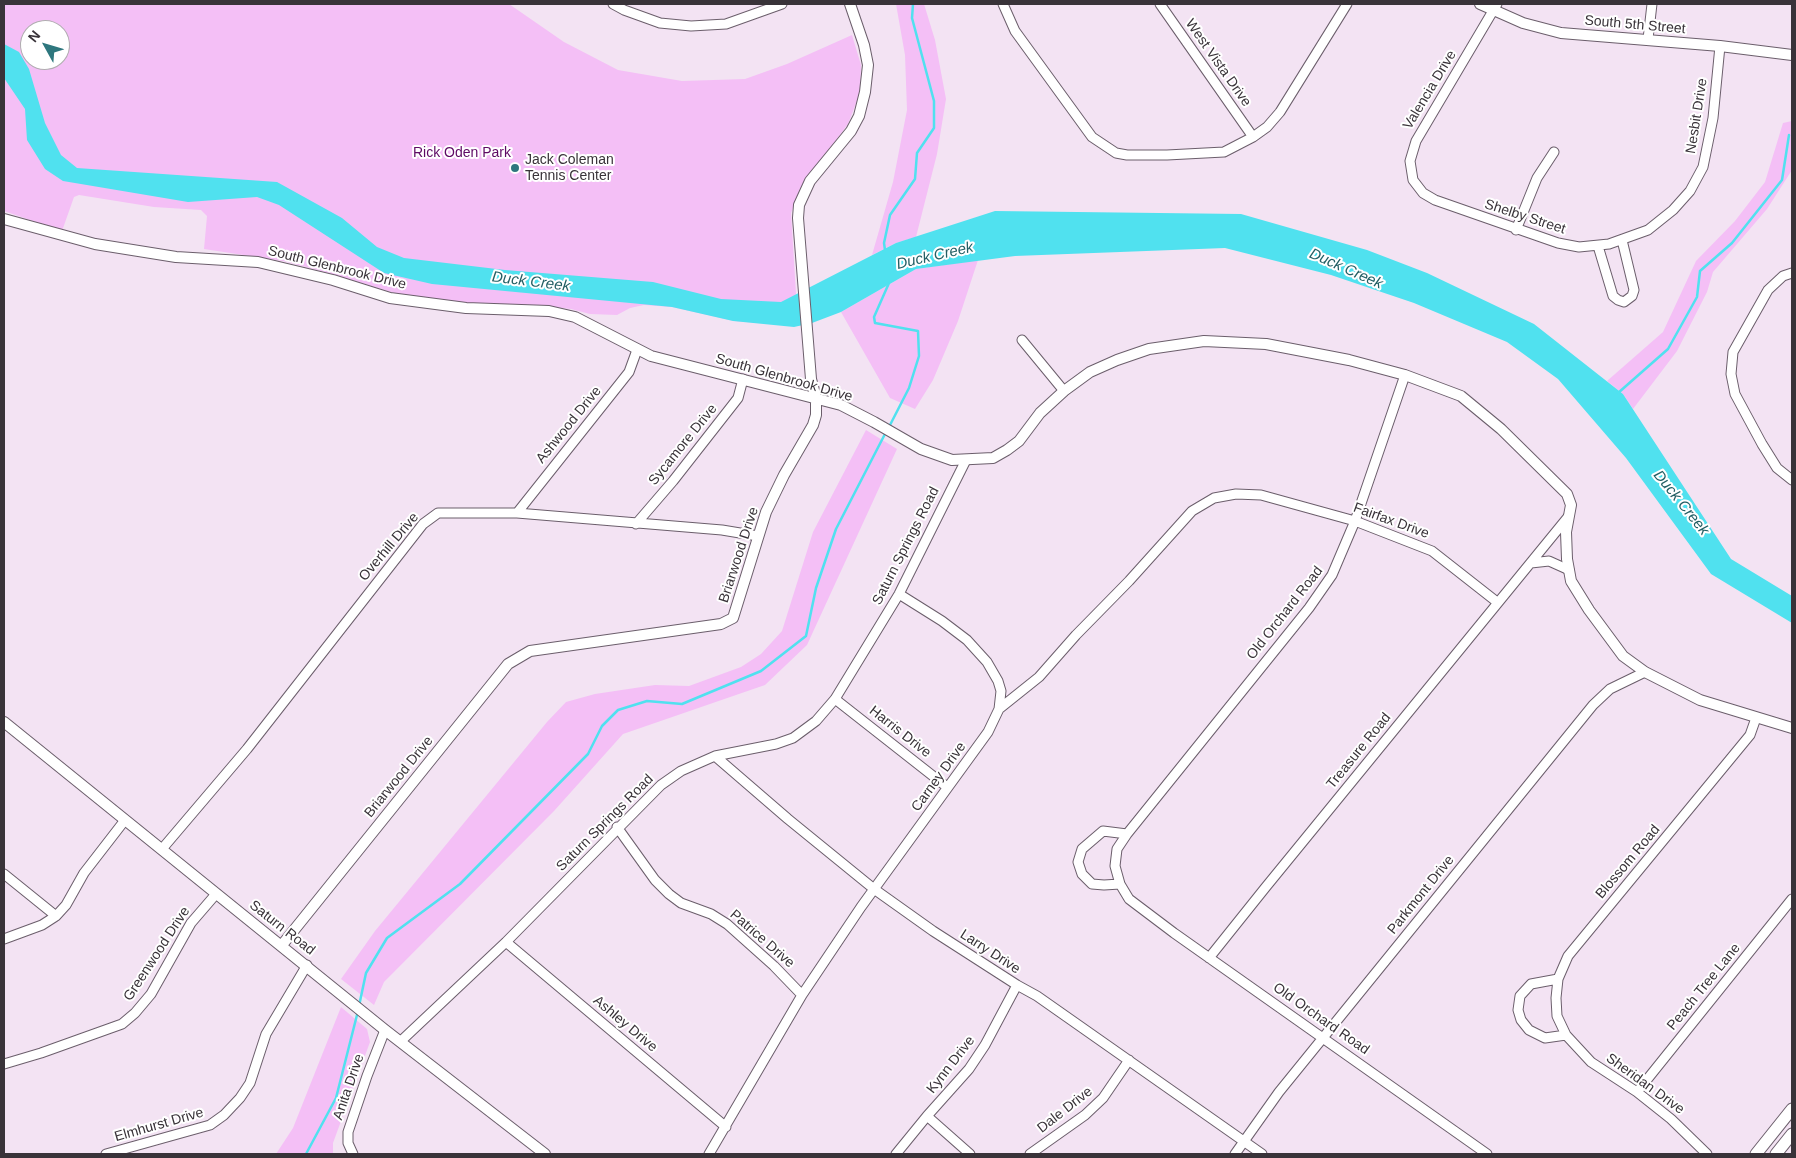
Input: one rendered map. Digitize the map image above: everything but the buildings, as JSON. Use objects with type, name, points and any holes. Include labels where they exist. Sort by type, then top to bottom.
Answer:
[{"type":"main road","points":[[1756,1154],[1792,1109]]},
{"type":"main road","points":[[1776,1154],[1792,1134]]},
{"type":"street","points":[[613,4],[660,23],[691,26],[726,24],[782,4]]},
{"type":"street","name":"Briarwood Drive","points":[[282,945],[508,664],[530,651],[720,624],[733,618],[766,512],[784,475],[813,425],[816,414],[816,398],[811,379],[798,236],[799,205],[810,182],[851,131],[859,116],[865,92],[868,65],[864,45],[850,4]]},
{"type":"street","points":[[1003,4],[1015,31],[1092,137],[1116,154],[1167,156],[1224,152],[1254,137],[1267,127],[1280,112],[1347,4]]},
{"type":"street","name":"West Vista Drive","points":[[1160,4],[1254,137]]},
{"type":"street","name":"South 5th Street","points":[[1480,4],[1495,7],[1523,23],[1561,33],[1648,39],[1792,55]]},
{"type":"street","points":[[1648,39],[1652,4]]},
{"type":"street","name":"Valencia Drive","points":[[1423,193],[1413,180],[1410,161],[1416,141],[1495,7]]},
{"type":"street","name":"Nesbit Drive","points":[[1622,240],[1648,230],[1673,210],[1690,191],[1702,167],[1713,118],[1720,46]]},
{"type":"street","points":[[1516,230],[1537,178],[1554,152]]},
{"type":"street","name":"Shelby Street","points":[[1423,193],[1435,200],[1558,244],[1579,247],[1598,246],[1622,240]]},
{"type":"street","name":"South Glenbrook Drive","points":[[4,219],[95,244],[176,257],[258,262],[334,280],[390,298],[466,308],[549,311],[575,317],[651,356],[841,405],[921,449],[952,460],[993,458],[1019,441],[1040,414],[1064,391],[1090,372],[1149,349],[1204,341],[1266,344],[1349,360],[1405,375],[1462,396],[1501,429],[1567,494],[1571,505],[1566,532],[1571,581],[1600,625],[1624,656],[1645,672],[1700,700],[1792,728]]},
{"type":"street","points":[[1598,246],[1613,296],[1624,302],[1630,299],[1634,290],[1622,240]]},
{"type":"street","points":[[1792,273],[1782,276],[1768,290],[1733,352],[1732,374],[1735,394],[1762,444],[1778,468],[1792,480]]},
{"type":"street","points":[[1022,340],[1064,391]]},
{"type":"street","name":"Ashwood Drive","points":[[517,513],[629,372],[637,350]]},
{"type":"street","name":"Old Orchard Road","points":[[1405,375],[1355,522],[1332,575],[1314,602],[1127,834],[1117,849],[1114,866],[1120,884],[1129,899],[1209,958],[1487,1154]]},
{"type":"street","name":"Sycamore Drive","points":[[636,524],[673,481],[738,398],[743,379]]},
{"type":"street","name":"Saturn Springs Road","points":[[401,1042],[506,942],[660,785],[681,771],[714,756],[776,744],[793,738],[816,722],[835,699],[899,594],[966,460]]},
{"type":"street","name":"Carney Drive","points":[[709,1154],[802,995],[874,889],[988,732],[999,709],[1039,677],[1192,511],[1214,498],[1236,494],[1261,495]]},
{"type":"street","name":"Fairfax Drive","points":[[1261,495],[1355,522],[1432,551],[1497,602]]},
{"type":"street","name":"Overhill Drive","points":[[162,849],[247,749],[423,524],[438,513],[517,513],[722,530],[758,536]]},
{"type":"street","name":"Treasure Road","points":[[1209,958],[1568,517]]},
{"type":"street","points":[[1531,563],[1549,561],[1569,570]]},
{"type":"street","points":[[899,594],[942,621],[967,640],[987,662],[998,681],[1001,692],[999,709]]},
{"type":"street","name":"Parkmont Drive","points":[[1235,1154],[1279,1092],[1594,705],[1610,688],[1645,672]]},
{"type":"street","name":"Harris Drive","points":[[835,699],[947,787]]},
{"type":"street","name":"Blossom Road","points":[[1566,1036],[1557,1016],[1556,998],[1558,979],[1568,956],[1750,735],[1756,718]]},
{"type":"street","name":"Saturn Road","points":[[4,722],[385,1030],[545,1154]]},
{"type":"street","name":"Larry Drive","points":[[714,756],[874,889],[933,931],[1036,996],[1262,1154]]},
{"type":"street","points":[[4,939],[42,925],[56,916],[66,905],[84,873],[125,820]]},
{"type":"street","name":"Patrice Drive","points":[[617,827],[655,880],[669,894],[681,903],[711,914],[727,924],[774,966],[802,995]]},
{"type":"street","points":[[1120,884],[1092,884],[1082,874],[1078,862],[1082,849],[1103,831],[1127,834]]},
{"type":"street","points":[[4,874],[56,916]]},
{"type":"street","name":"Greenwood Drive","points":[[4,1064],[122,1024],[150,994],[191,923],[216,894]]},
{"type":"street","name":"Peach Tree Lane","points":[[1637,1092],[1792,899]]},
{"type":"street","name":"Ashley Drive","points":[[506,942],[726,1127]]},
{"type":"street","name":"Elmhurst Drive","points":[[106,1154],[210,1125],[224,1115],[240,1098],[250,1083],[266,1034],[306,965]]},
{"type":"street","points":[[1558,979],[1531,984],[1520,996],[1518,1010],[1521,1020],[1529,1030],[1545,1038],[1566,1036]]},
{"type":"street","name":"Kynn Drive","points":[[896,1154],[969,1069],[1017,985]]},
{"type":"street","name":"Anita Drive","points":[[353,1154],[348,1143],[348,1132],[385,1030]]},
{"type":"street","name":"Sheridan Drive","points":[[1566,1036],[1591,1062],[1637,1092],[1671,1118],[1708,1154]]},
{"type":"street","name":"Dale Drive","points":[[1030,1154],[1104,1098],[1129,1060]]},
{"type":"street","points":[[927,1116],[970,1154]]},
{"type":"green space","name":"Rick Oden Park","points":[[4,4],[509,4],[564,42],[618,70],[682,81],[745,79],[787,64],[852,35],[861,65],[860,93],[848,124],[800,189],[791,213],[798,326],[734,321],[672,307],[644,305],[630,308],[617,315],[590,314],[571,309],[538,305],[460,303],[398,294],[283,261],[204,249],[207,216],[201,210],[154,207],[79,195],[74,197],[62,231],[4,211]]},
{"type":"green space","points":[[896,4],[924,4],[935,40],[946,99],[937,154],[916,237],[896,243],[872,255],[893,182],[907,110],[905,55]]},
{"type":"green space","points":[[1792,121],[1792,170],[1767,209],[1713,272],[1707,292],[1677,351],[1633,409],[1623,394],[1607,381],[1663,332],[1696,261],[1735,221],[1765,182],[1783,123]]},
{"type":"green space","points":[[978,260],[958,321],[933,380],[915,409],[890,398],[841,312],[916,269]]},
{"type":"green space","points":[[866,430],[897,449],[807,645],[765,685],[623,734],[554,811],[384,982],[374,1005],[341,979],[375,931],[547,722],[566,702],[595,694],[655,685],[689,686],[741,667],[761,654],[782,631],[813,532]]},
{"type":"green space","points":[[341,1007],[367,1029],[370,1042],[333,1143],[333,1154],[276,1154],[293,1128]]},
{"type":"water","name":"Duck Creek","points":[[4,44],[19,52],[20,70],[29,70],[45,123],[61,155],[77,168],[277,182],[342,218],[377,247],[404,258],[505,270],[653,282],[721,299],[781,302],[896,243],[995,211],[1241,214],[1367,250],[1427,273],[1534,324],[1623,394],[1731,559],[1792,596],[1792,623],[1711,574],[1626,458],[1558,379],[1507,342],[1414,303],[1331,275],[1225,248],[1015,256],[916,269],[841,312],[812,323],[794,327],[733,321],[672,307],[432,284],[384,273],[279,205],[257,197],[188,202],[63,181],[45,169],[27,140],[25,109],[4,78]]},
{"type":"waterway","points":[[885,250],[884,243],[890,215],[915,179],[917,153],[934,128],[934,101],[912,18],[913,4]]},
{"type":"waterway","points":[[1618,393],[1668,349],[1697,297],[1700,271],[1732,243],[1782,180],[1789,135]]},
{"type":"waterway","points":[[889,283],[874,317],[875,323],[918,331],[919,356],[909,388],[889,427]]},
{"type":"waterway","points":[[359,1006],[366,973],[387,938],[460,884],[588,754],[602,726],[618,710],[647,701],[682,704],[761,671],[806,636],[816,588],[836,529],[886,432]]},
{"type":"waterway","points":[[306,1154],[336,1098],[358,1011]]},
{"type":"place","name":"Jack Coleman Tennis Center","points":[[515,168]]}]
